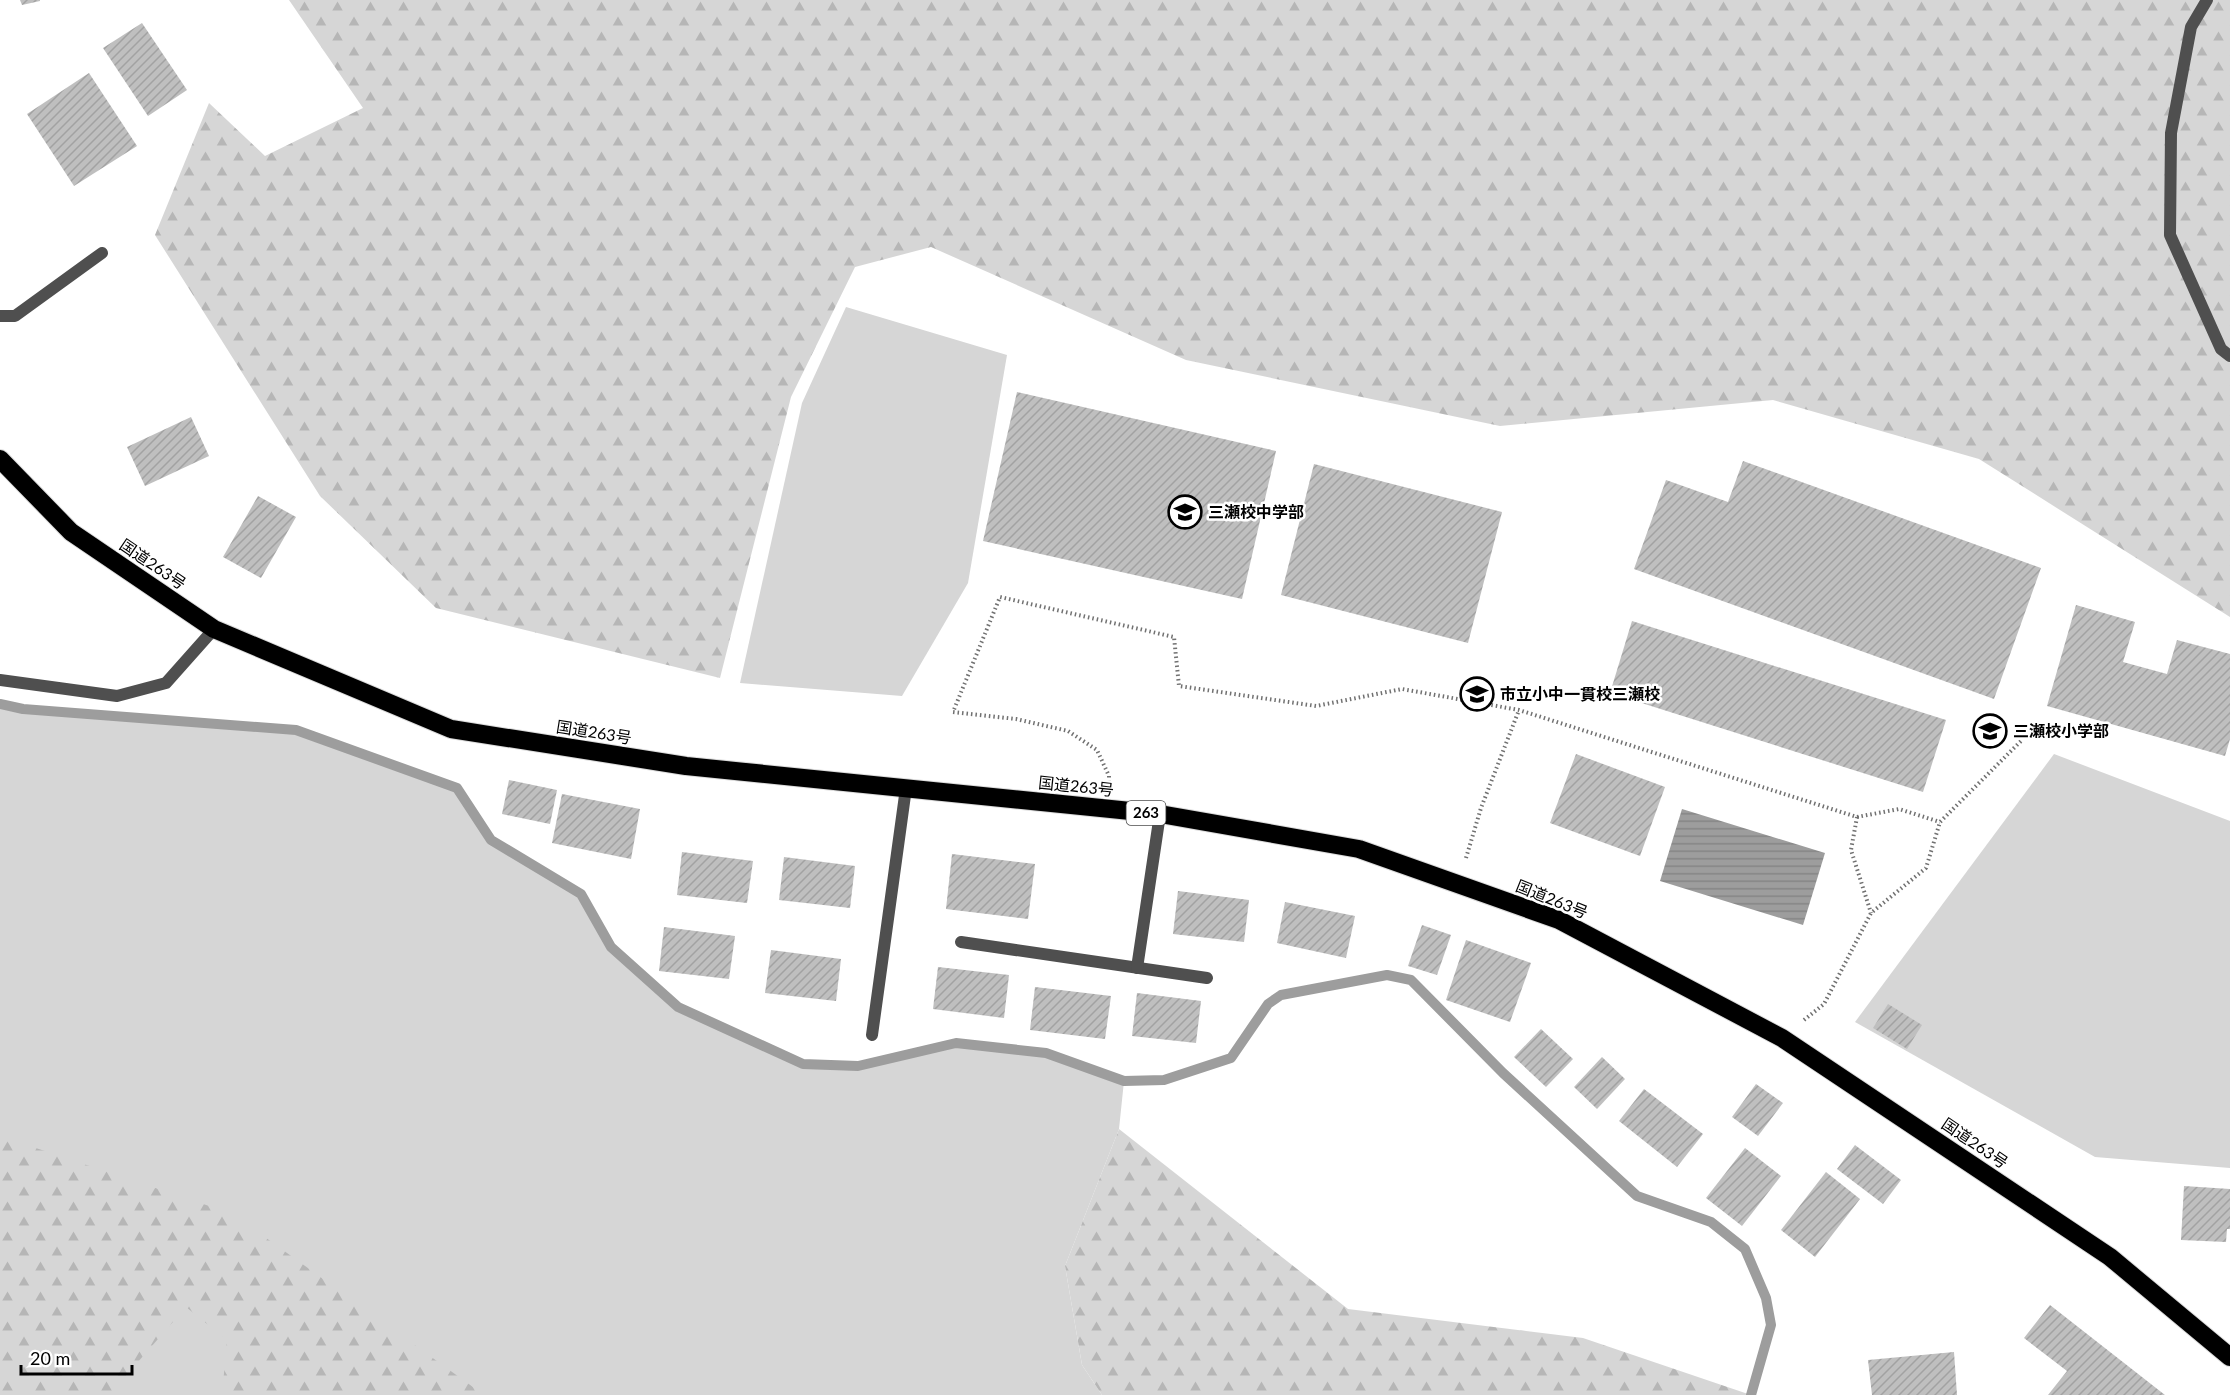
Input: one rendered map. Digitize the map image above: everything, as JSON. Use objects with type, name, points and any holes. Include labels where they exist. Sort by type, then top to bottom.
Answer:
[{"type":"highway","name":"国道263号","points":[[0,459],[71,532],[214,629],[451,729],[686,766],[1160,814],[1359,849],[1559,920],[1782,1038],[2110,1257],[2230,1358]]},
{"type":"street","points":[[2206,0],[2190,27],[2171,133],[2170,235],[2221,349],[2230,356]]},
{"type":"street","points":[[0,315],[15,316],[102,253]]},
{"type":"street","points":[[0,680],[117,696],[166,683],[214,629]]},
{"type":"street","points":[[872,1035],[906,788]]},
{"type":"street","points":[[1137,968],[1160,814]]},
{"type":"street","points":[[961,942],[1207,978]]},
{"type":"path","points":[[1108,809],[1109,776],[1097,750],[1068,731],[1016,719],[953,712],[1000,597],[1174,637],[1179,686],[1316,706],[1402,689],[1519,710],[1857,817],[1899,809],[1940,822]]},
{"type":"path","points":[[1459,884],[1481,808],[1519,710]]},
{"type":"path","points":[[1782,1038],[1824,1004],[1871,913],[1926,868],[1940,822],[2022,740]]},
{"type":"path","points":[[1857,817],[1851,850],[1871,913]]},
{"type":"green space","points":[[289,0],[2230,0],[2230,617],[1979,459],[1773,400],[1500,426],[1186,360],[931,247],[855,267],[791,397],[720,678],[436,608],[320,496],[155,235],[209,103],[265,156],[363,108]]},
{"type":"green space","points":[[846,307],[1007,355],[968,583],[902,696],[740,683],[802,403]]},
{"type":"green space","points":[[0,704],[23,709],[296,730],[457,788],[491,840],[581,894],[611,947],[678,1007],[803,1064],[858,1066],[956,1043],[1046,1053],[1124,1081],[1119,1129],[1065,1266],[1082,1365],[1102,1395],[0,1395]]},
{"type":"green space","points":[[2054,754],[2230,821],[2230,1168],[2095,1157],[1855,1022]]},
{"type":"green space","points":[[1119,1129],[1348,1309],[1583,1338],[1751,1395],[1102,1395],[1082,1365],[1065,1266]]},
{"type":"green space","points":[[0,1136],[233,1214],[484,1395],[222,1395],[227,1340],[186,1307],[109,1395],[0,1395]]},
{"type":"shaded area","points":[[1682,809],[1825,853],[1803,925],[1660,881]]},
{"type":"building","points":[[20,0],[40,0],[40,1],[22,5]]},
{"type":"building","points":[[142,23],[187,90],[148,116],[103,48]]},
{"type":"building","points":[[89,73],[137,146],[74,186],[27,114]]},
{"type":"building","points":[[1017,392],[1276,451],[1242,599],[983,541]]},
{"type":"building","points":[[191,417],[209,456],[145,486],[127,447]]},
{"type":"building","points":[[1743,461],[2041,568],[1994,699],[1634,569],[1666,480],[1728,502]]},
{"type":"building","points":[[1314,464],[1502,512],[1468,643],[1281,595]]},
{"type":"building","points":[[258,496],[296,517],[261,578],[223,557]]},
{"type":"building","points":[[2076,605],[2135,622],[2123,662],[2167,674],[2177,640],[2230,654],[2230,739],[2225,756],[2047,706]]},
{"type":"building","points":[[1632,621],[1946,720],[1923,792],[1610,693]]},
{"type":"building","points":[[1576,754],[1665,787],[1640,856],[1550,823]]},
{"type":"building","points":[[509,780],[557,790],[550,824],[502,814]]},
{"type":"building","points":[[562,794],[640,809],[631,859],[552,843]]},
{"type":"building","points":[[682,852],[753,861],[747,903],[677,895]]},
{"type":"building","points":[[952,854],[1035,864],[1028,919],[946,909]]},
{"type":"building","points":[[784,857],[855,866],[850,908],[779,900]]},
{"type":"building","points":[[1178,891],[1249,900],[1244,942],[1173,934]]},
{"type":"building","points":[[1285,902],[1355,916],[1346,958],[1277,943]]},
{"type":"building","points":[[1422,925],[1451,935],[1437,975],[1408,966]]},
{"type":"building","points":[[664,927],[735,936],[729,979],[659,971]]},
{"type":"building","points":[[1466,940],[1531,963],[1510,1022],[1446,1000]]},
{"type":"building","points":[[771,950],[841,959],[836,1001],[765,993]]},
{"type":"building","points":[[938,967],[1009,975],[1004,1018],[933,1009]]},
{"type":"building","points":[[1035,987],[1111,996],[1105,1039],[1030,1030]]},
{"type":"building","points":[[1137,993],[1201,1001],[1196,1043],[1132,1036]]},
{"type":"building","points":[[1888,1004],[1922,1025],[1907,1049],[1873,1028]]},
{"type":"building","points":[[1541,1029],[1573,1059],[1546,1087],[1514,1057]]},
{"type":"building","points":[[1602,1057],[1625,1079],[1597,1109],[1574,1087]]},
{"type":"building","points":[[1756,1084],[1783,1103],[1758,1136],[1732,1117]]},
{"type":"building","points":[[1644,1089],[1703,1134],[1677,1167],[1619,1121]]},
{"type":"building","points":[[1855,1145],[1901,1180],[1883,1204],[1837,1169]]},
{"type":"building","points":[[1745,1148],[1781,1176],[1742,1226],[1706,1198]]},
{"type":"building","points":[[1826,1172],[1860,1199],[1815,1257],[1781,1230]]},
{"type":"building","points":[[2184,1186],[2230,1189],[2230,1229],[2227,1229],[2226,1242],[2181,1240]]},
{"type":"building","points":[[2050,1305],[2165,1395],[2048,1395],[2067,1371],[2024,1338]]},
{"type":"building","points":[[1954,1352],[1957,1395],[1872,1395],[1868,1360]]},
{"type":"waterway","points":[[0,704],[23,709],[296,730],[457,788],[491,840],[581,894],[611,947],[678,1007],[803,1064],[858,1066],[956,1043],[1046,1053],[1124,1081],[1164,1080],[1231,1058],[1268,1004],[1281,995],[1387,975],[1411,980],[1503,1073],[1637,1196],[1711,1222],[1745,1249],[1766,1298],[1771,1325],[1751,1395]]},
{"type":"place","name":"三瀬校中学部","points":[[1185,512]]},
{"type":"place","name":"市立小中一貫校三瀬校","points":[[1477,694]]},
{"type":"place","name":"三瀬校小学部","points":[[1990,731]]}]
